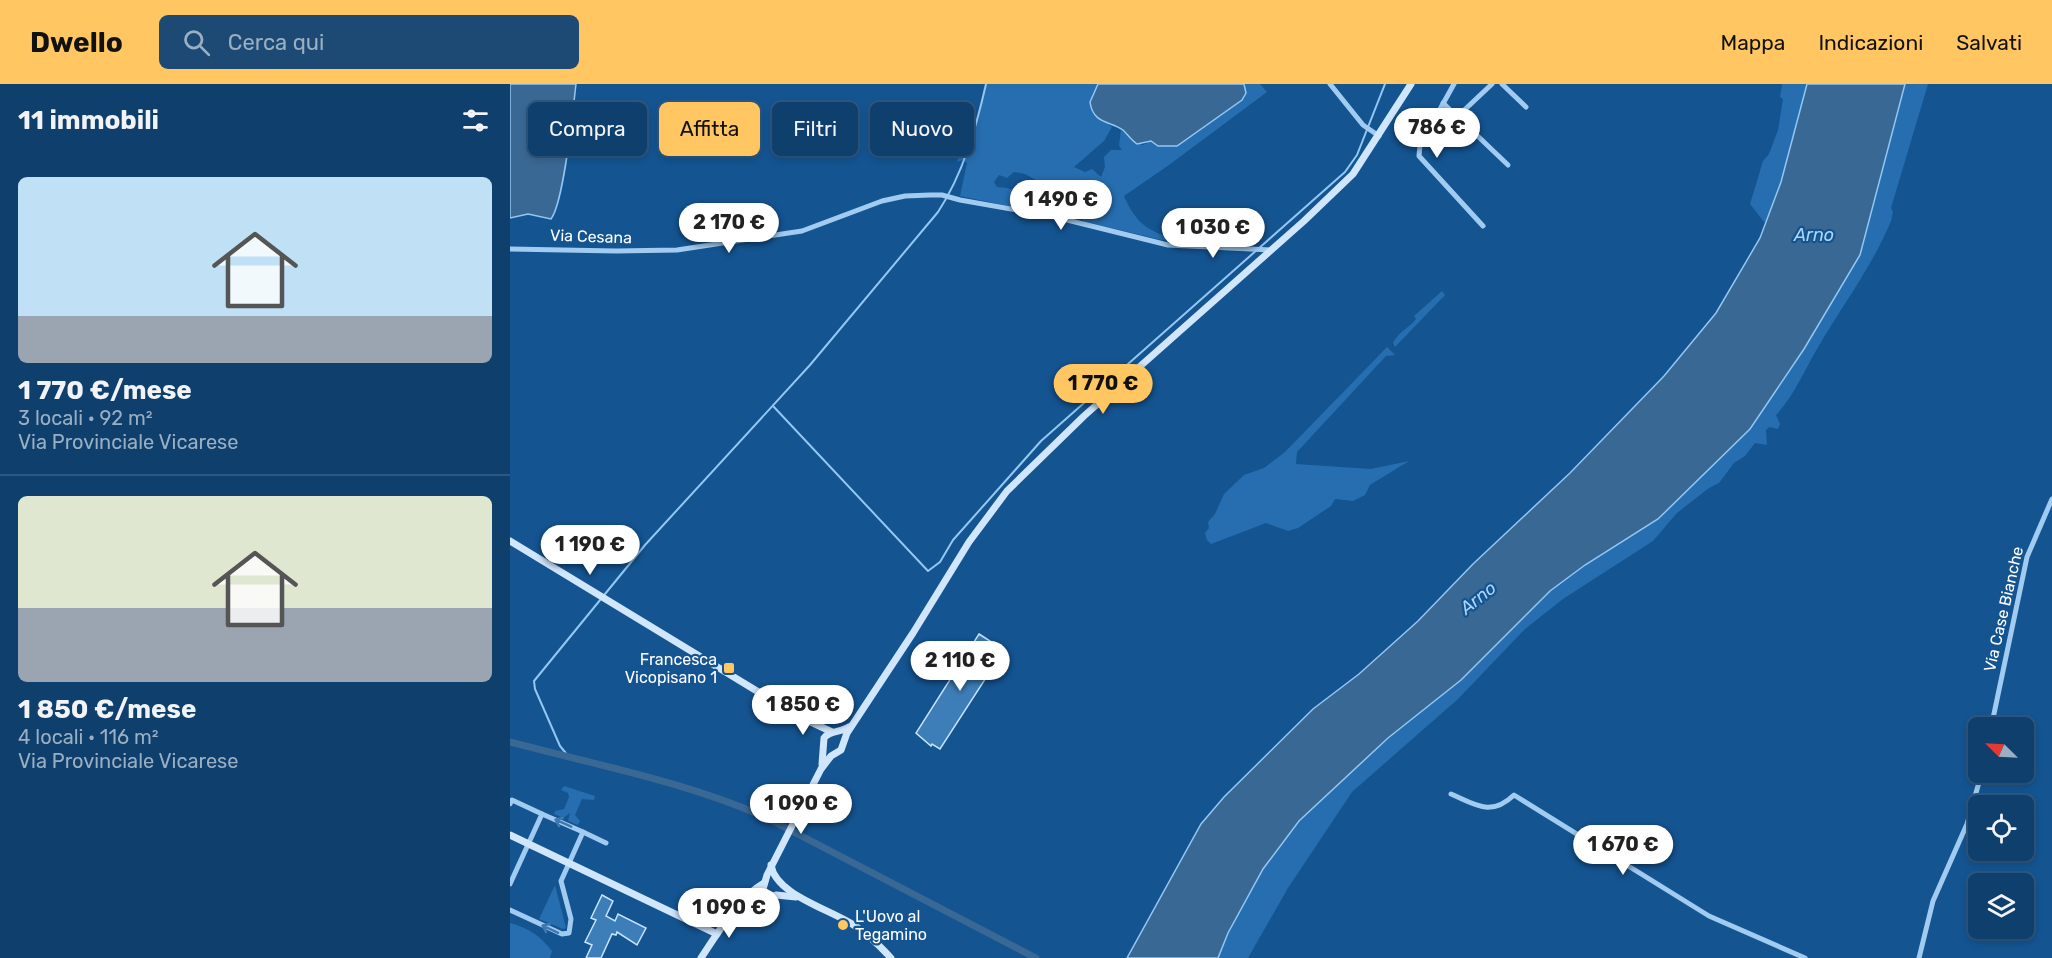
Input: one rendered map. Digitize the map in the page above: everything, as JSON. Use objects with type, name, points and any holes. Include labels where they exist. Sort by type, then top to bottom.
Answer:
[{"type":"main road","points":[[701,958],[738,907],[764,882],[821,769],[835,753],[841,750],[854,722],[969,542],[1006,491],[1084,416],[1353,174],[1411,84]]},
{"type":"main road","points":[[510,541],[798,716],[834,733],[842,738],[843,743]]},
{"type":"main road","points":[[798,716],[828,752],[835,753]]},
{"type":"main road","points":[[821,769],[826,735],[854,722]]},
{"type":"main road","points":[[510,835],[717,934]]},
{"type":"main road","points":[[738,907],[774,896],[780,890],[773,862]]},
{"type":"main road","points":[[764,882],[777,880],[802,898],[857,926],[879,944],[891,958]]},
{"type":"main road","points":[[764,882],[765,894],[802,898]]},
{"type":"street","points":[[1330,84],[1367,128],[1378,136]]},
{"type":"street","points":[[1454,84],[1420,145],[1419,156],[1483,226]]},
{"type":"street","points":[[1458,116],[1492,84]]},
{"type":"street","points":[[1502,84],[1526,107]]},
{"type":"street","points":[[1443,103],[1508,165]]},
{"type":"street","name":"Via Cesana","points":[[510,249],[668,251],[802,231],[898,197],[948,197],[1051,216],[1168,245],[1270,250]]},
{"type":"street","name":"Via Case Bianche","points":[[1993,717],[2027,557],[2052,499]]},
{"type":"street","points":[[1918,958],[1933,901],[1967,824],[1979,783]]},
{"type":"street","points":[[1451,794],[1478,806],[1489,808],[1502,805],[1514,795],[1709,916],[1805,958]]},
{"type":"street","points":[[510,804],[512,800],[606,843]]},
{"type":"street","points":[[510,884],[542,814]]},
{"type":"street","points":[[510,910],[562,934],[569,933],[571,919],[561,880],[583,832]]},
{"type":"shaded area","points":[[986,84],[1098,84],[1092,95],[1093,113],[1112,127],[1104,141],[1074,167],[1085,172],[1092,169],[1101,177],[1105,167],[1104,157],[1111,150],[1122,150],[1119,146],[1121,128],[1132,141],[1143,145],[1151,141],[1158,146],[1176,146],[1245,87],[1244,84],[1260,84],[1267,92],[1124,196],[1139,221],[1158,233],[1170,237],[1211,240],[1217,236],[1220,229],[1230,244],[1162,240],[1082,221],[1089,211],[1104,205],[1104,197],[1085,192],[1065,196],[1025,174],[1014,172],[1007,178],[999,175],[994,182],[997,187],[1007,188],[1066,207],[1066,218],[960,196],[967,163],[963,160],[957,162],[959,156],[974,156],[974,127]]},
{"type":"shaded area","points":[[1782,84],[1807,84],[1781,182],[1764,222],[1750,204],[1763,161],[1769,154],[1778,130],[1783,99],[1780,97]]},
{"type":"shaded area","points":[[1905,84],[1928,84],[1891,208],[1893,212],[1891,221],[1866,270],[1793,392],[1776,415],[1780,424],[1778,429],[1769,427],[1766,430],[1767,445],[1755,443],[1745,456],[1734,463],[1719,483],[1677,513],[1653,541],[1563,599],[1525,629],[1458,699],[1352,792],[1288,888],[1248,958],[1218,958],[1228,933],[1263,869],[1299,821],[1388,738],[1461,680],[1550,591],[1585,565],[1658,519],[1750,429],[1804,349],[1860,255]]},
{"type":"shaded area","points":[[1442,291],[1445,295],[1395,347],[1393,343],[1395,339],[1416,319],[1414,316]]},
{"type":"shaded area","points":[[1387,347],[1395,355],[1386,356],[1297,452],[1296,464],[1371,469],[1409,461],[1370,485],[1365,495],[1353,501],[1335,499],[1331,506],[1298,528],[1288,531],[1266,523],[1211,544],[1205,533],[1209,528],[1208,522],[1215,514],[1224,494],[1244,475],[1264,468],[1285,452]]},
{"type":"shaded area","points":[[564,786],[595,796],[594,800],[582,799],[575,815],[580,821],[578,825],[568,821],[570,813],[563,818],[554,814],[555,811],[564,809],[569,797],[568,793],[561,790]]},
{"type":"shaded area","points":[[555,885],[566,928],[563,929],[539,919]]},
{"type":"shaded area","points":[[510,923],[523,927],[543,941],[552,951],[550,958],[510,958]]},
{"type":"water","points":[[510,84],[576,84],[574,102],[528,102],[528,156],[567,156],[556,209],[551,219],[528,214],[510,218]]},
{"type":"water","points":[[1098,84],[1244,84],[1246,93],[1242,100],[1177,146],[1158,146],[1151,141],[1137,144],[1123,130],[1098,118],[1090,102]]},
{"type":"water","name":"Arno","points":[[1807,84],[1905,84],[1860,255],[1804,349],[1750,429],[1658,519],[1585,565],[1550,591],[1461,680],[1388,738],[1299,821],[1263,869],[1228,933],[1218,958],[1127,958],[1201,824],[1224,797],[1313,709],[1359,674],[1418,621],[1473,564],[1570,473],[1664,376],[1716,313],[1760,238],[1781,182]]},
{"type":"building","points":[[979,634],[1004,650],[940,749],[932,744],[931,746],[916,733]]},
{"type":"building","points":[[602,895],[613,901],[606,916],[615,921],[618,914],[646,928],[637,945],[617,932],[616,935],[612,934],[601,958],[586,958],[592,945],[585,942],[596,920],[591,918]]},
{"type":"waterway","points":[[569,757],[560,746],[535,689],[534,681],[645,545],[810,365],[938,212],[955,182],[968,150],[986,84]]},
{"type":"waterway","points":[[773,406],[928,571],[940,562],[953,540],[1041,441],[1345,172],[1357,155],[1385,84]]},
{"type":"waterway","points":[[510,742],[639,775],[734,804],[765,817],[1036,958]]},
{"type":"place","name":"Francesca Vicopisano 1","points":[[729,668]]},
{"type":"place","name":"L'Uovo al Tegamino","points":[[843,925]]}]
